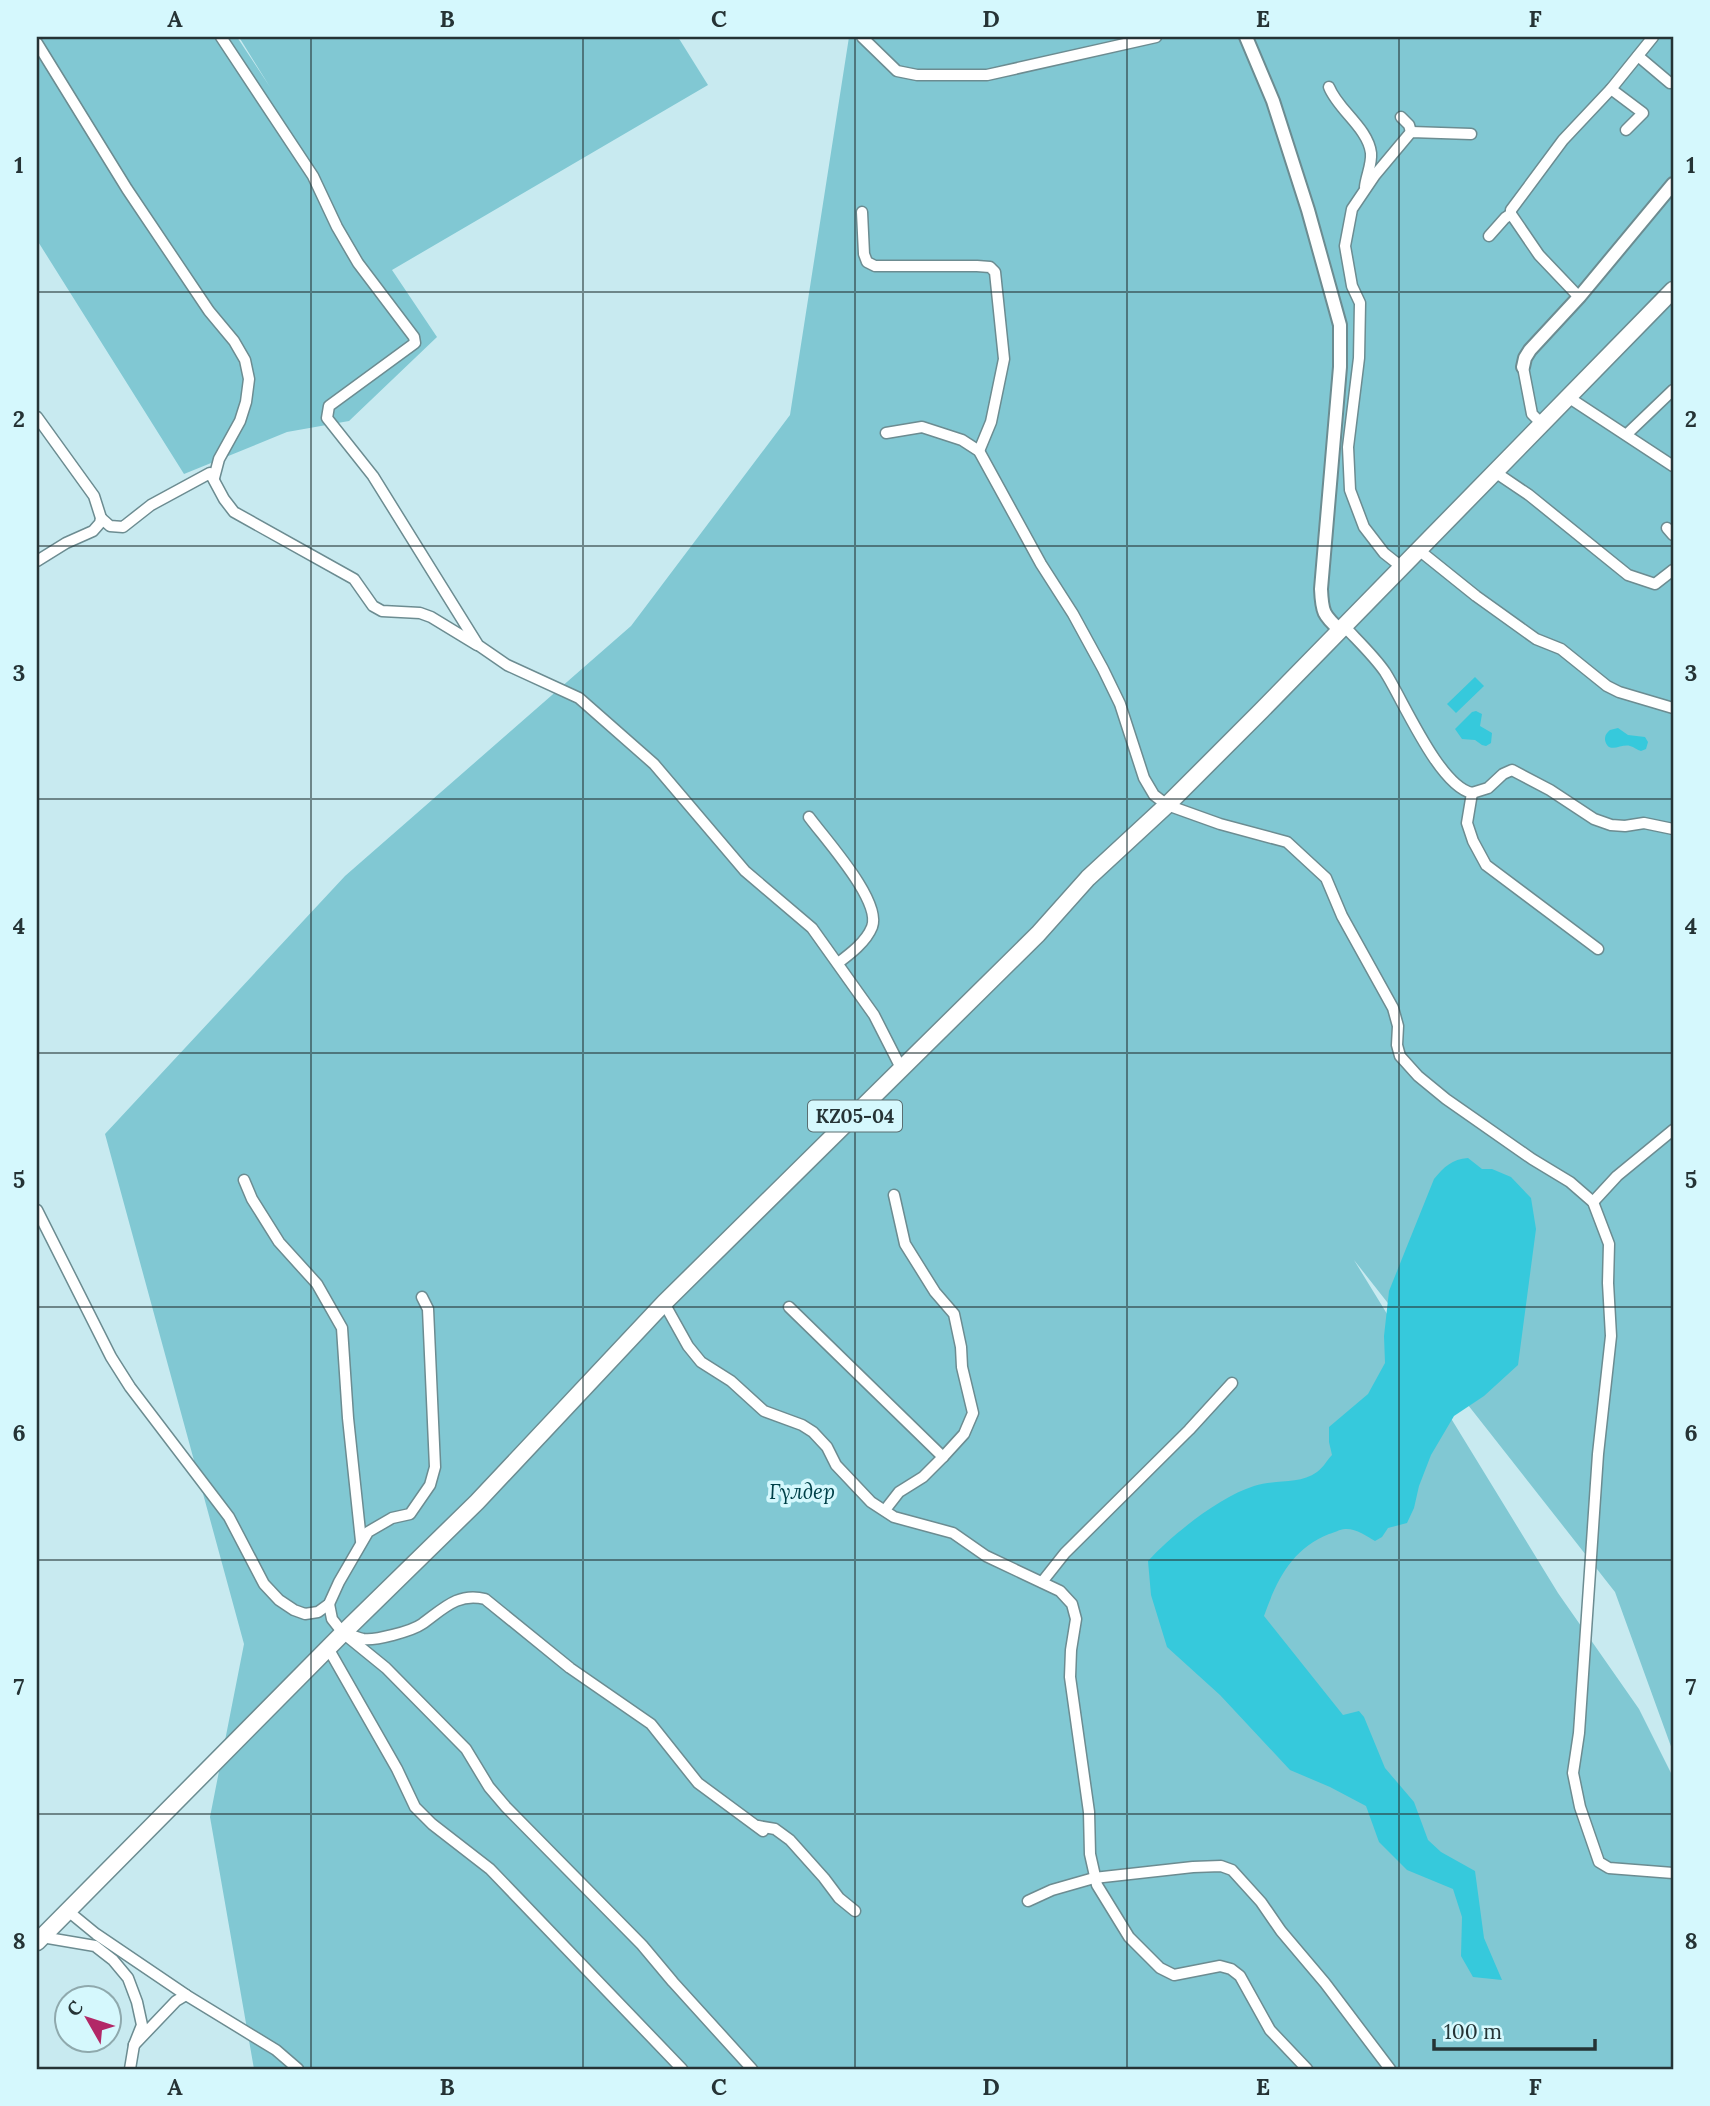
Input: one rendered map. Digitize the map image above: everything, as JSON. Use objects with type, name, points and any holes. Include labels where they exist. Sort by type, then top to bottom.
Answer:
[{"type":"main road","name":"KZ05-04","points":[[39,1939],[477,1502],[664,1303],[1038,934],[1088,878],[1167,805],[1343,629],[1673,290]]},
{"type":"street","points":[[221,37],[313,176],[337,227],[358,263],[414,337],[415,343],[329,406],[327,418],[373,477],[478,645]]},
{"type":"street","points":[[862,37],[897,71],[917,75],[987,75],[1156,37]]},
{"type":"street","points":[[1246,37],[1273,101],[1340,325],[1340,367],[1321,589],[1325,617],[1343,629],[1384,670],[1424,745],[1464,791],[1472,793],[1488,788],[1503,774],[1512,770],[1550,790],[1594,819],[1611,825],[1644,823],[1673,829]]},
{"type":"street","points":[[1489,236],[1511,214],[1516,203],[1563,140],[1611,89],[1653,37]]},
{"type":"street","points":[[37,43],[127,188],[245,360],[249,379],[246,402],[240,421],[219,459],[214,478]]},
{"type":"street","points":[[1638,56],[1670,83]]},
{"type":"street","points":[[1329,86],[1340,107],[1362,133],[1371,151],[1364,191]]},
{"type":"street","points":[[1611,89],[1643,113],[1626,130]]},
{"type":"street","points":[[1401,117],[1409,125],[1411,132]]},
{"type":"street","points":[[1403,568],[1384,553],[1364,527],[1350,490],[1348,447],[1359,358],[1360,303],[1352,286],[1345,246],[1352,209],[1411,132]]},
{"type":"street","points":[[1411,132],[1471,134]]},
{"type":"street","points":[[1543,425],[1532,414],[1523,368],[1525,358],[1673,184]]},
{"type":"street","points":[[862,212],[864,254],[867,262],[875,266],[977,266],[990,267],[995,272],[1004,359],[991,422],[979,451]]},
{"type":"street","points":[[1511,214],[1539,255],[1579,297]]},
{"type":"street","points":[[1627,434],[1673,390]]},
{"type":"street","points":[[1568,397],[1673,466]]},
{"type":"street","points":[[37,417],[94,496],[101,518],[110,526],[123,527],[151,505],[210,473],[234,512],[354,579],[373,606],[382,611],[419,613],[431,617],[507,665],[579,698],[654,764],[745,872],[811,928],[874,1015],[902,1070]]},
{"type":"street","points":[[886,433],[922,427],[962,440],[979,451],[1103,669],[1120,704],[1148,786],[1154,795],[1167,805],[1295,846],[1326,878],[1342,916],[1393,1008],[1398,1026],[1397,1045],[1400,1056],[1418,1076],[1446,1099],[1570,1182],[1593,1202],[1609,1244],[1611,1336],[1598,1454],[1579,1732],[1573,1773],[1580,1807],[1599,1862],[1609,1868],[1673,1874]]},
{"type":"street","points":[[1495,472],[1540,503],[1628,575],[1655,584],[1673,569]]},
{"type":"street","points":[[37,561],[66,543],[93,531],[101,518]]},
{"type":"street","points":[[1420,551],[1476,596],[1536,639],[1561,649],[1607,686],[1673,708]]},
{"type":"street","points":[[1472,793],[1466,823],[1486,865],[1598,949]]},
{"type":"street","points":[[809,817],[860,885],[874,912],[873,925],[867,936],[838,963]]},
{"type":"street","points":[[1593,1202],[1617,1176],[1673,1130]]},
{"type":"street","points":[[244,1180],[252,1199],[279,1242],[317,1284],[342,1328],[361,1541]]},
{"type":"street","points":[[884,1510],[899,1492],[923,1476],[943,1457],[964,1434],[973,1413],[962,1367],[954,1314],[935,1292],[905,1244],[894,1195]]},
{"type":"street","points":[[37,1210],[111,1357],[130,1387],[229,1517],[264,1584],[279,1600],[305,1614],[318,1612],[329,1604],[368,1532],[377,1525],[410,1514],[430,1486],[435,1467],[428,1309],[422,1297]]},
{"type":"street","points":[[664,1303],[688,1346],[701,1362],[731,1381],[764,1410],[813,1432],[827,1447],[835,1465],[871,1502],[902,1520],[953,1533],[986,1556],[1060,1591],[1072,1604],[1076,1619],[1070,1677],[1090,1812],[1090,1854],[1094,1878],[1129,1937],[1160,1968],[1174,1975],[1220,1966],[1231,1969],[1240,1976],[1270,2030],[1307,2069]]},
{"type":"street","points":[[789,1307],[943,1457]]},
{"type":"street","points":[[1042,1582],[1065,1553],[1233,1383]]},
{"type":"street","points":[[344,1633],[365,1640],[405,1631],[419,1626],[447,1604],[460,1598],[473,1596],[485,1599],[570,1668],[651,1724],[698,1783],[759,1828],[775,1829],[790,1840],[839,1898],[855,1911]]},
{"type":"street","points":[[329,1604],[332,1619],[344,1633],[386,1668],[466,1749],[489,1787],[506,1807],[642,1945],[752,2069]]},
{"type":"street","points":[[328,1648],[390,1756],[415,1807],[432,1824],[490,1869],[682,2069]]},
{"type":"street","points":[[1028,1901],[1052,1890],[1094,1878],[1193,1867],[1221,1866],[1232,1870],[1261,1902],[1390,2069]]},
{"type":"street","points":[[68,1911],[96,1934],[186,1995],[276,2050],[298,2069]]},
{"type":"street","points":[[39,1939],[95,1946],[113,1960],[128,1978],[142,2025],[134,2045],[130,2069]]},
{"type":"street","points":[[134,2045],[176,2001],[186,1995]]},
{"type":"green space","points":[[37,37],[237,37],[270,87],[239,37],[678,37],[708,85],[392,270],[437,337],[349,421],[287,432],[184,474],[37,240]]},
{"type":"green space","name":"Гүлдер","points":[[849,37],[1673,37],[1673,1752],[1615,1592],[1354,1260],[1558,1593],[1639,1709],[1673,1777],[1673,2069],[254,2069],[210,1817],[244,1644],[105,1134],[345,876],[631,626],[790,415]]},
{"type":"shaded area","points":[[1475,677],[1484,686],[1456,713],[1447,704]]},
{"type":"shaded area","points":[[1476,711],[1482,714],[1480,726],[1492,733],[1491,743],[1486,746],[1475,740],[1462,739],[1455,729]]},
{"type":"shaded area","points":[[1618,728],[1628,735],[1645,737],[1648,742],[1646,749],[1641,751],[1627,745],[1609,747],[1605,740],[1606,735],[1610,730]]},
{"type":"shaded area","points":[[1468,1158],[1482,1169],[1492,1169],[1511,1177],[1531,1198],[1536,1229],[1518,1365],[1484,1396],[1454,1416],[1431,1455],[1407,1523],[1388,1528],[1382,1537],[1375,1541],[1349,1529],[1339,1530],[1316,1540],[1288,1567],[1274,1590],[1264,1616],[1343,1715],[1359,1711],[1364,1717],[1385,1768],[1414,1802],[1428,1840],[1441,1852],[1475,1871],[1484,1938],[1502,1980],[1473,1977],[1461,1956],[1462,1917],[1453,1889],[1407,1870],[1379,1842],[1366,1806],[1290,1770],[1220,1695],[1167,1647],[1151,1595],[1148,1561],[1183,1528],[1212,1507],[1254,1486],[1310,1476],[1332,1455],[1329,1427],[1368,1394],[1385,1363],[1384,1336],[1389,1291],[1434,1179],[1449,1164]]}]
